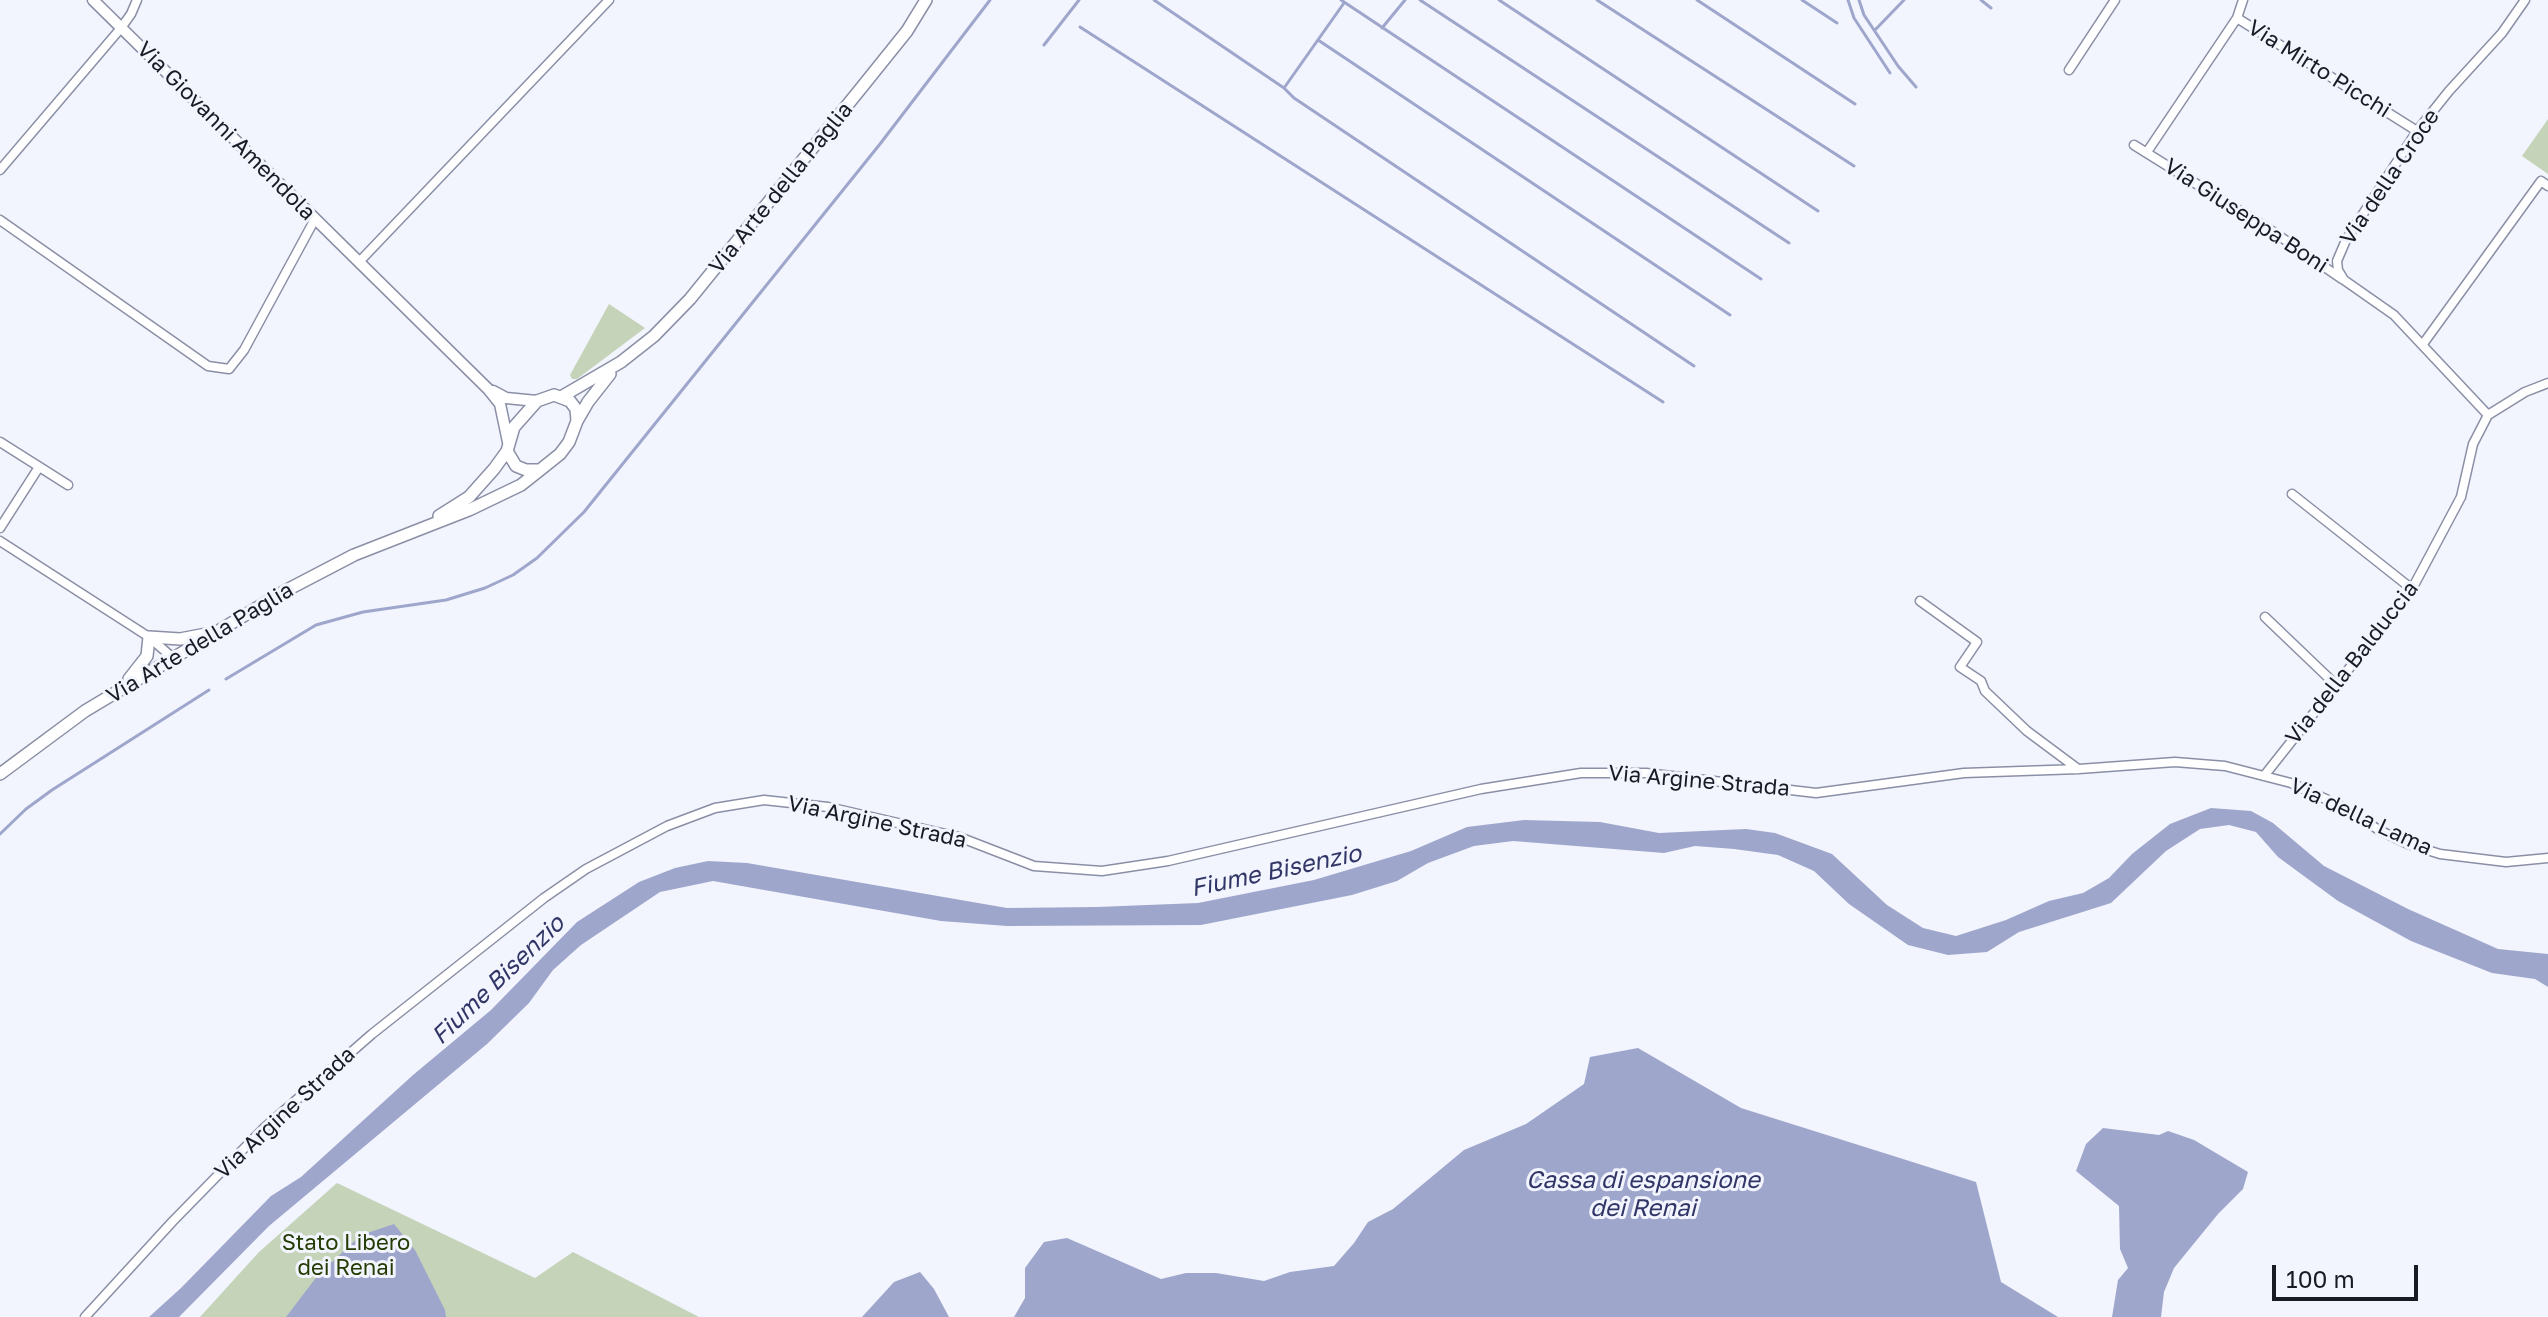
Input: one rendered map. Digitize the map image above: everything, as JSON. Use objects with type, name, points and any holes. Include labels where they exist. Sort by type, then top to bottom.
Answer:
[{"type":"main road","name":"Via Arte della Paglia","points":[[0,774],[85,711],[285,591],[354,555],[469,510],[521,485],[560,454],[602,382],[662,328],[707,280],[896,45],[926,0]]},
{"type":"main road","name":"Via Arte della Paglia","points":[[411,531],[469,497],[494,469],[508,446],[514,427],[537,401],[554,395],[561,397],[621,362]]},
{"type":"main road","points":[[561,397],[570,401],[576,409],[577,421]]},
{"type":"main road","points":[[508,446],[516,466],[540,470]]},
{"type":"main road","points":[[124,686],[147,656],[149,637],[180,639],[221,630]]},
{"type":"street","name":"Via Giovanni Amendola","points":[[93,0],[488,389],[500,404],[508,446]]},
{"type":"street","points":[[0,170],[121,28],[137,0]]},
{"type":"street","points":[[359,262],[609,0]]},
{"type":"street","points":[[2069,70],[2115,0]]},
{"type":"street","name":"Via Mirto Picchi","points":[[2242,0],[2237,18],[2417,131]]},
{"type":"street","name":"Via della Croce","points":[[2488,415],[2394,315],[2344,280],[2337,265],[2341,250],[2417,131],[2502,33],[2525,0]]},
{"type":"street","points":[[2147,152],[2237,18]]},
{"type":"street","name":"Via Giuseppa Boni","points":[[2134,145],[2344,280]]},
{"type":"street","points":[[2423,344],[2541,181],[2548,186]]},
{"type":"street","points":[[0,220],[208,366],[229,369],[244,350],[315,219]]},
{"type":"street","points":[[2488,415],[2525,392],[2548,383]]},
{"type":"street","name":"Via Giovanni Amendola","points":[[488,389],[506,398],[537,401]]},
{"type":"street","name":"Via della Balduccia","points":[[2264,776],[2412,589],[2461,497],[2473,444],[2488,415]]},
{"type":"street","points":[[0,442],[68,485]]},
{"type":"street","points":[[0,528],[39,467]]},
{"type":"street","points":[[2292,494],[2412,589]]},
{"type":"street","points":[[0,541],[149,637],[173,658]]},
{"type":"street","points":[[1920,601],[1977,642],[1960,667],[1981,681],[1985,691],[2027,731],[2079,769]]},
{"type":"street","points":[[2265,617],[2335,684]]},
{"type":"street","name":"Via della Lama","points":[[2079,769],[2175,762],[2225,766],[2291,783],[2343,807],[2408,844],[2440,854],[2506,862],[2548,858]]},
{"type":"street","name":"Via Argine Strada","points":[[85,1317],[263,1129],[372,1034],[544,898],[586,869],[667,826],[715,808],[764,800],[828,807],[959,837],[1034,866],[1102,871],[1168,861],[1481,789],[1581,773],[1646,773],[1816,793],[1964,773],[2079,769]]},
{"type":"green space","points":[[2548,119],[2548,174],[2522,156]]},
{"type":"green space","points":[[609,304],[645,328],[577,379],[572,379],[570,375]]},
{"type":"green space","name":"Stato Libero dei Renai","points":[[337,1183],[535,1278],[573,1252],[699,1317],[200,1317],[259,1252]]},
{"type":"water","points":[[2211,808],[2251,811],[2273,823],[2324,866],[2408,909],[2498,949],[2548,954],[2548,987],[2535,979],[2492,973],[2411,941],[2338,901],[2278,857],[2256,832],[2229,825],[2200,829],[2166,851],[2111,903],[2019,932],[1987,952],[1948,955],[1908,945],[1849,904],[1814,871],[1778,855],[1695,846],[1664,853],[1513,841],[1474,846],[1428,863],[1397,881],[1352,895],[1201,925],[1007,926],[941,921],[713,881],[660,892],[581,945],[553,970],[529,1003],[487,1044],[269,1226],[179,1317],[149,1317],[271,1196],[301,1177],[413,1075],[491,1010],[577,922],[639,882],[675,868],[708,861],[747,863],[1007,908],[1097,907],[1198,903],[1314,880],[1411,851],[1467,827],[1524,820],[1600,822],[1659,833],[1746,829],[1775,833],[1832,854],[1887,905],[1923,928],[1956,936],[2006,920],[2049,901],[2083,893],[2109,878],[2132,854],[2170,824]]},
{"type":"water","name":"Cassa di espansione dei Renai","points":[[1638,1048],[1741,1108],[1976,1182],[2001,1282],[2058,1317],[1014,1317],[1025,1298],[1025,1268],[1044,1242],[1067,1238],[1161,1279],[1186,1273],[1216,1273],[1264,1281],[1290,1272],[1334,1266],[1368,1222],[1393,1209],[1464,1150],[1526,1124],[1584,1084],[1590,1057]]},
{"type":"water","points":[[2103,1128],[2159,1135],[2168,1131],[2194,1140],[2248,1172],[2243,1189],[2174,1268],[2164,1292],[2161,1317],[2112,1317],[2118,1280],[2128,1268],[2120,1249],[2119,1206],[2076,1171],[2086,1144]]},
{"type":"water","points":[[394,1224],[415,1250],[446,1317],[286,1317],[318,1275],[361,1235]]},
{"type":"water","points":[[920,1272],[934,1289],[949,1317],[862,1317],[894,1282]]},
{"type":"waterway","points":[[226,679],[316,625],[363,612],[446,600],[485,588],[513,575],[537,558],[584,512],[880,144],[990,0]]},
{"type":"waterway","points":[[1044,45],[1079,0]]},
{"type":"waterway","points":[[1154,0],[1284,88],[1294,98],[1694,366]]},
{"type":"waterway","points":[[1341,0],[1761,279]]},
{"type":"waterway","points":[[1382,28],[1405,0]]},
{"type":"waterway","points":[[1420,0],[1789,243]]},
{"type":"waterway","points":[[1499,0],[1818,211]]},
{"type":"waterway","points":[[1597,0],[1854,166]]},
{"type":"waterway","points":[[1697,0],[1855,104]]},
{"type":"waterway","points":[[1802,0],[1837,23]]},
{"type":"waterway","points":[[1848,0],[1854,18],[1890,73]]},
{"type":"waterway","points":[[1859,0],[1864,15],[1916,87]]},
{"type":"waterway","points":[[1875,30],[1904,0]]},
{"type":"waterway","points":[[1981,0],[1991,8]]},
{"type":"waterway","points":[[1284,88],[1344,3]]},
{"type":"waterway","points":[[1080,27],[1663,402]]},
{"type":"waterway","points":[[1318,40],[1730,315]]},
{"type":"waterway","points":[[0,834],[52,790],[209,690]]},
{"type":"water label","name":"Fiume Bisenzio","points":[[1276,871]]},
{"type":"water label","name":"Fiume Bisenzio","points":[[498,980]]}]
